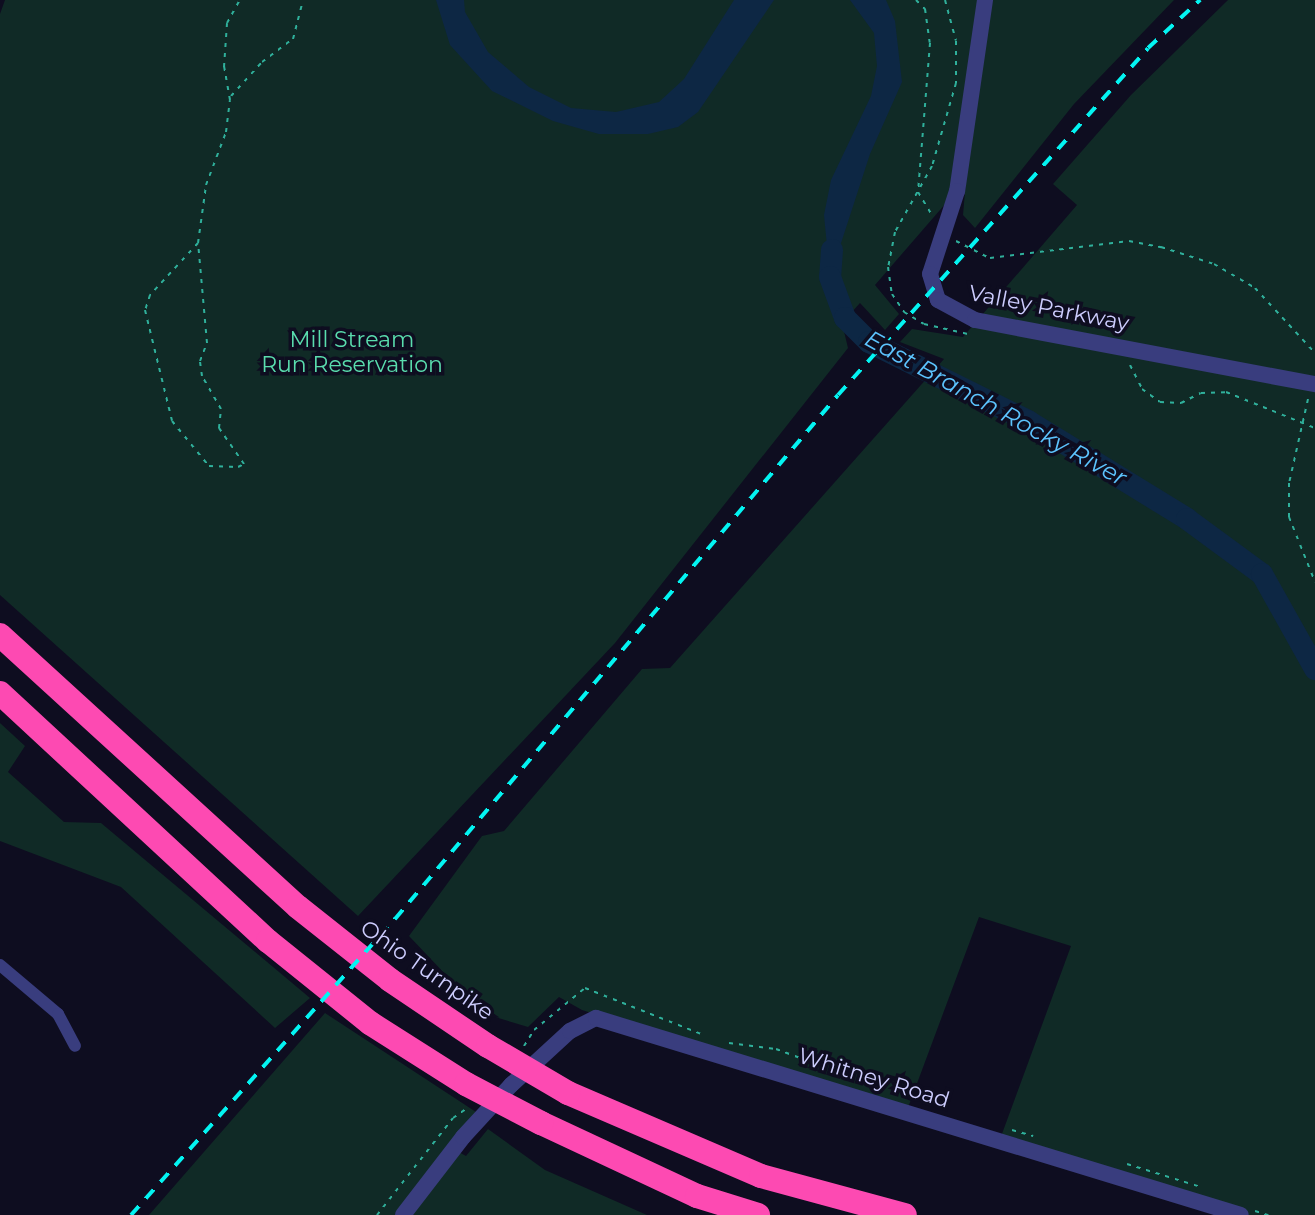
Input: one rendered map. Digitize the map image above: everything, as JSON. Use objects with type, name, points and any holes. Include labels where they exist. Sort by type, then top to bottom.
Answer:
[{"type":"highway","name":"Ohio Turnpike","points":[[0,635],[298,907],[390,980],[488,1046],[568,1093],[761,1176],[905,1215]]},
{"type":"highway","points":[[0,693],[268,941],[370,1023],[469,1094],[541,1123],[697,1196],[758,1215]]},
{"type":"street","name":"Valley Parkway","points":[[985,0],[957,191],[932,258],[931,287],[957,314],[1313,384]]},
{"type":"street","points":[[0,965],[58,1014],[75,1046]]},
{"type":"street","name":"Whitney Road","points":[[403,1215],[463,1137],[511,1085],[570,1031],[596,1018],[1246,1212]]},
{"type":"path","points":[[198,243],[150,295],[145,310],[172,421],[209,466],[238,467],[244,464],[219,428],[221,409],[202,376],[200,361],[207,343],[198,243],[200,211],[222,146],[230,97],[224,67],[227,23],[240,0]]},
{"type":"path","points":[[230,97],[262,62],[293,39],[303,0]]},
{"type":"path","points":[[916,0],[925,9],[930,43],[918,192],[942,232],[990,258],[1129,241],[1161,247],[1214,264],[1255,288],[1315,353]]},
{"type":"path","points":[[945,0],[956,41],[956,83],[932,166],[890,245],[892,294],[914,319],[972,334]]},
{"type":"path","points":[[1126,360],[1142,389],[1160,402],[1181,403],[1201,393],[1226,392],[1301,425],[1315,428]]},
{"type":"path","points":[[1313,384],[1289,483],[1289,517],[1315,582]]},
{"type":"path","points":[[521,1052],[534,1030],[585,988],[706,1036]]},
{"type":"path","points":[[718,1040],[776,1049],[879,1085],[891,1095]]},
{"type":"path","points":[[377,1215],[469,1094]]},
{"type":"path","points":[[1009,1129],[1039,1138]]},
{"type":"path","points":[[1120,1162],[1211,1191]]},
{"type":"path","points":[[1246,1212],[1268,1215]]},
{"type":"green space","name":"Mill Stream Run Reservation","points":[[5,0],[1174,0],[1074,104],[975,228],[963,215],[966,180],[875,285],[899,314],[885,330],[860,303],[842,323],[848,348],[615,643],[358,916],[0,595],[0,14]]},
{"type":"green space","points":[[1228,0],[1315,0],[1315,1215],[1239,1215],[999,1142],[1071,946],[979,917],[906,1113],[582,1010],[559,997],[528,1027],[482,1013],[409,936],[482,836],[504,831],[642,669],[670,668],[944,359],[900,342],[912,329],[963,337],[1077,205],[1053,184],[1131,95]]},
{"type":"green space","points":[[0,723],[25,746],[8,772],[64,822],[101,823],[310,998],[275,1028],[121,887],[0,841]]},
{"type":"green space","points":[[325,1013],[476,1112],[455,1150],[466,1156],[488,1129],[545,1170],[647,1215],[149,1215]]},
{"type":"water","points":[[436,0],[464,0],[465,12],[488,52],[529,87],[571,108],[616,112],[659,102],[684,79],[734,0],[774,0],[698,112],[678,127],[648,134],[599,134],[553,121],[492,91],[450,45]]},
{"type":"water","points":[[850,0],[886,0],[895,21],[902,82],[870,154],[830,277],[824,215],[831,180],[871,96],[877,66],[874,33]]},
{"type":"waterway","name":"East Branch Rocky River","points":[[832,250],[830,277],[845,318],[869,342],[1028,421],[1187,519],[1262,574],[1315,669]]},
{"type":"railway","points":[[131,1215],[395,919],[838,395],[1148,48],[1200,0]]}]
